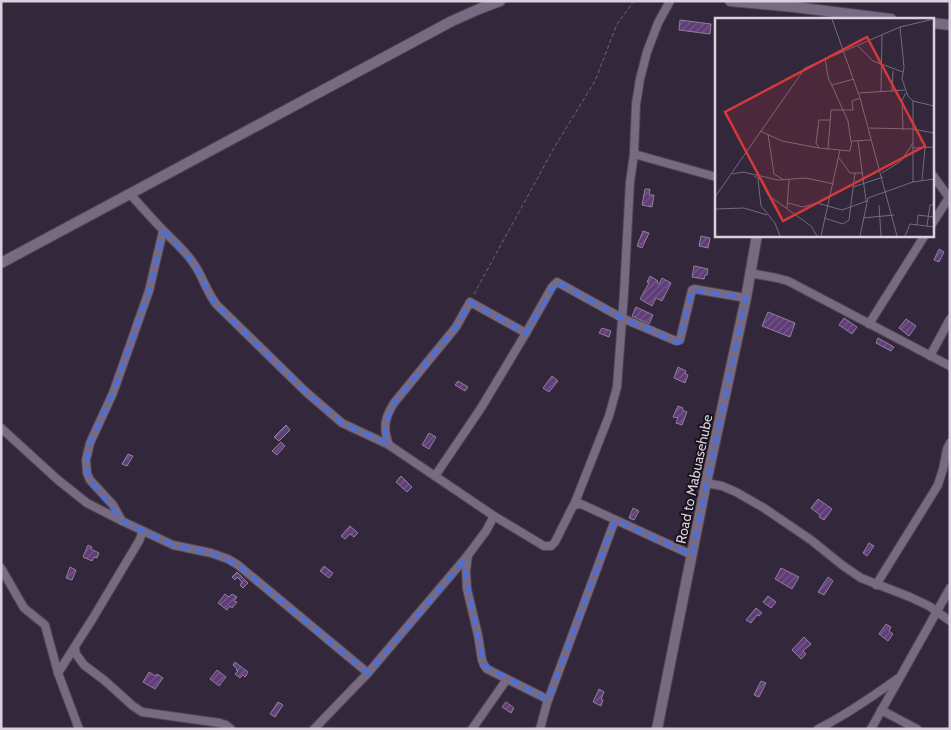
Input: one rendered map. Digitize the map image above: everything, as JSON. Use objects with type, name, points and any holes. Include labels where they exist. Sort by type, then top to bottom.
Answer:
[{"type":"street","points":[[1,263],[452,21],[500,1]]},
{"type":"street","points":[[130,194],[194,264],[217,305],[306,392],[342,422],[389,445],[539,544],[551,546],[555,542],[574,505],[609,416],[616,387],[630,182],[634,154],[636,104],[647,52],[658,23],[670,1]]},
{"type":"street","points":[[730,1],[795,4],[872,18]]},
{"type":"street","points":[[792,18],[795,4]]},
{"type":"street","points":[[934,23],[950,25]]},
{"type":"street","points":[[634,154],[715,177]]},
{"type":"street","points":[[934,177],[949,198],[934,221]]},
{"type":"street","points":[[122,521],[113,505],[90,480],[87,473],[86,460],[90,443],[113,393],[144,307],[163,231]]},
{"type":"street","name":"Road to Mabuasehube","points":[[657,729],[706,483],[746,298],[757,236]]},
{"type":"street","points":[[869,324],[925,236]]},
{"type":"street","points":[[750,272],[788,281],[950,366]]},
{"type":"street","points":[[435,476],[481,408],[552,287],[557,282],[622,318],[676,341],[680,340],[692,290],[746,298]]},
{"type":"street","points":[[389,445],[385,427],[387,415],[394,403],[456,326],[470,302],[526,333]]},
{"type":"street","points":[[930,356],[950,319]]},
{"type":"street","points":[[1,428],[87,503],[173,545],[211,553],[238,565],[368,673]]},
{"type":"street","points":[[876,585],[938,485],[950,443]]},
{"type":"street","points":[[706,483],[722,486],[736,492],[764,508],[811,540],[860,578],[929,606],[950,621]]},
{"type":"street","points":[[574,505],[581,504],[692,555]]},
{"type":"street","points":[[314,729],[368,673],[468,555],[486,531],[494,516]]},
{"type":"street","points":[[540,729],[548,700],[615,520]]},
{"type":"street","points":[[58,673],[75,648],[139,541],[143,531]]},
{"type":"street","points":[[468,555],[466,580],[484,665],[487,669],[548,700]]},
{"type":"street","points":[[1,568],[24,608],[45,625],[58,673],[79,729]]},
{"type":"street","points":[[871,729],[950,588]]},
{"type":"street","points":[[75,648],[76,654],[84,665],[142,712],[226,724],[231,729]]},
{"type":"street","points":[[818,729],[850,711],[900,677]]},
{"type":"street","points":[[472,729],[507,679]]},
{"type":"street","points":[[881,710],[917,729]]},
{"type":"path","points":[[470,302],[554,148],[596,82],[617,24],[634,1]]},
{"type":"highlighted area","points":[[163,231],[194,264],[214,303],[306,392],[342,423],[387,443],[385,427],[394,403],[456,327],[470,302],[526,333],[557,282],[622,318],[679,343],[692,290],[746,298],[692,555],[615,520],[548,700],[484,665],[463,562],[368,673],[238,565],[211,553],[173,545],[122,521],[90,480],[86,467],[90,443],[113,393],[149,291]]},
{"type":"building","points":[[680,20],[711,24],[710,34],[679,30]]},
{"type":"building","points":[[645,189],[650,189],[649,195],[654,195],[652,207],[642,205]]},
{"type":"building","points":[[643,231],[649,233],[642,248],[637,246]]},
{"type":"building","points":[[701,236],[710,238],[708,248],[699,246]]},
{"type":"building","points":[[939,249],[944,252],[939,262],[934,260]]},
{"type":"building","points":[[694,266],[708,269],[704,279],[692,277]]},
{"type":"building","points":[[650,276],[658,281],[657,283],[659,284],[662,278],[671,283],[662,301],[656,298],[652,306],[640,299],[649,283],[647,282]]},
{"type":"building","points":[[636,307],[653,315],[649,324],[632,316]]},
{"type":"building","points":[[768,312],[795,323],[790,337],[762,326]]},
{"type":"building","points":[[844,318],[857,327],[852,334],[839,325]]},
{"type":"building","points":[[906,319],[916,326],[909,336],[899,328]]},
{"type":"building","points":[[602,328],[611,331],[609,337],[599,333]]},
{"type":"building","points":[[878,338],[894,347],[891,351],[876,343]]},
{"type":"building","points":[[678,367],[686,371],[685,374],[688,375],[685,383],[674,378]]},
{"type":"building","points":[[552,376],[558,381],[549,392],[543,388]]},
{"type":"building","points":[[458,381],[468,387],[465,391],[455,385]]},
{"type":"building","points":[[678,406],[687,412],[682,425],[676,423],[678,418],[673,417]]},
{"type":"building","points":[[286,425],[290,430],[279,441],[274,437]]},
{"type":"building","points":[[429,433],[436,437],[429,449],[422,445]]},
{"type":"building","points":[[281,442],[285,446],[277,455],[272,451]]},
{"type":"building","points":[[128,454],[133,456],[127,466],[122,464]]},
{"type":"building","points":[[401,476],[412,487],[407,492],[396,482]]},
{"type":"building","points":[[818,499],[832,509],[824,520],[811,508]]},
{"type":"building","points":[[633,508],[639,511],[634,520],[629,518]]},
{"type":"building","points":[[350,526],[358,533],[354,537],[350,534],[345,539],[341,536]]},
{"type":"building","points":[[869,543],[874,546],[867,556],[863,553]]},
{"type":"building","points":[[88,545],[99,553],[97,558],[94,557],[92,561],[83,557]]},
{"type":"building","points":[[324,566],[333,573],[329,578],[320,571]]},
{"type":"building","points":[[70,567],[76,570],[72,580],[66,578]]},
{"type":"building","points":[[781,568],[799,577],[792,589],[775,579]]},
{"type":"building","points":[[237,572],[248,583],[243,588],[240,585],[242,582],[237,577],[235,580],[232,577]]},
{"type":"building","points":[[828,577],[833,581],[824,595],[818,592]]},
{"type":"building","points":[[225,594],[229,597],[232,594],[237,597],[234,601],[237,602],[232,608],[230,606],[227,610],[218,603]]},
{"type":"building","points":[[768,596],[776,602],[771,608],[763,602]]},
{"type":"building","points":[[756,608],[762,613],[759,616],[757,615],[751,623],[746,620]]},
{"type":"building","points":[[886,624],[891,627],[889,631],[893,634],[888,641],[879,634]]},
{"type":"building","points":[[804,637],[811,644],[803,651],[806,654],[801,659],[792,650]]},
{"type":"building","points":[[235,662],[248,672],[245,677],[243,675],[240,678],[235,674],[238,671],[233,665]]},
{"type":"building","points":[[217,670],[226,677],[219,686],[210,679]]},
{"type":"building","points":[[149,672],[163,678],[155,689],[143,682]]},
{"type":"building","points":[[761,681],[766,683],[759,697],[754,695]]},
{"type":"building","points":[[599,689],[604,692],[601,706],[593,702]]},
{"type":"building","points":[[278,702],[283,705],[275,717],[270,714]]},
{"type":"building","points":[[506,702],[514,708],[511,713],[502,707]]}]
